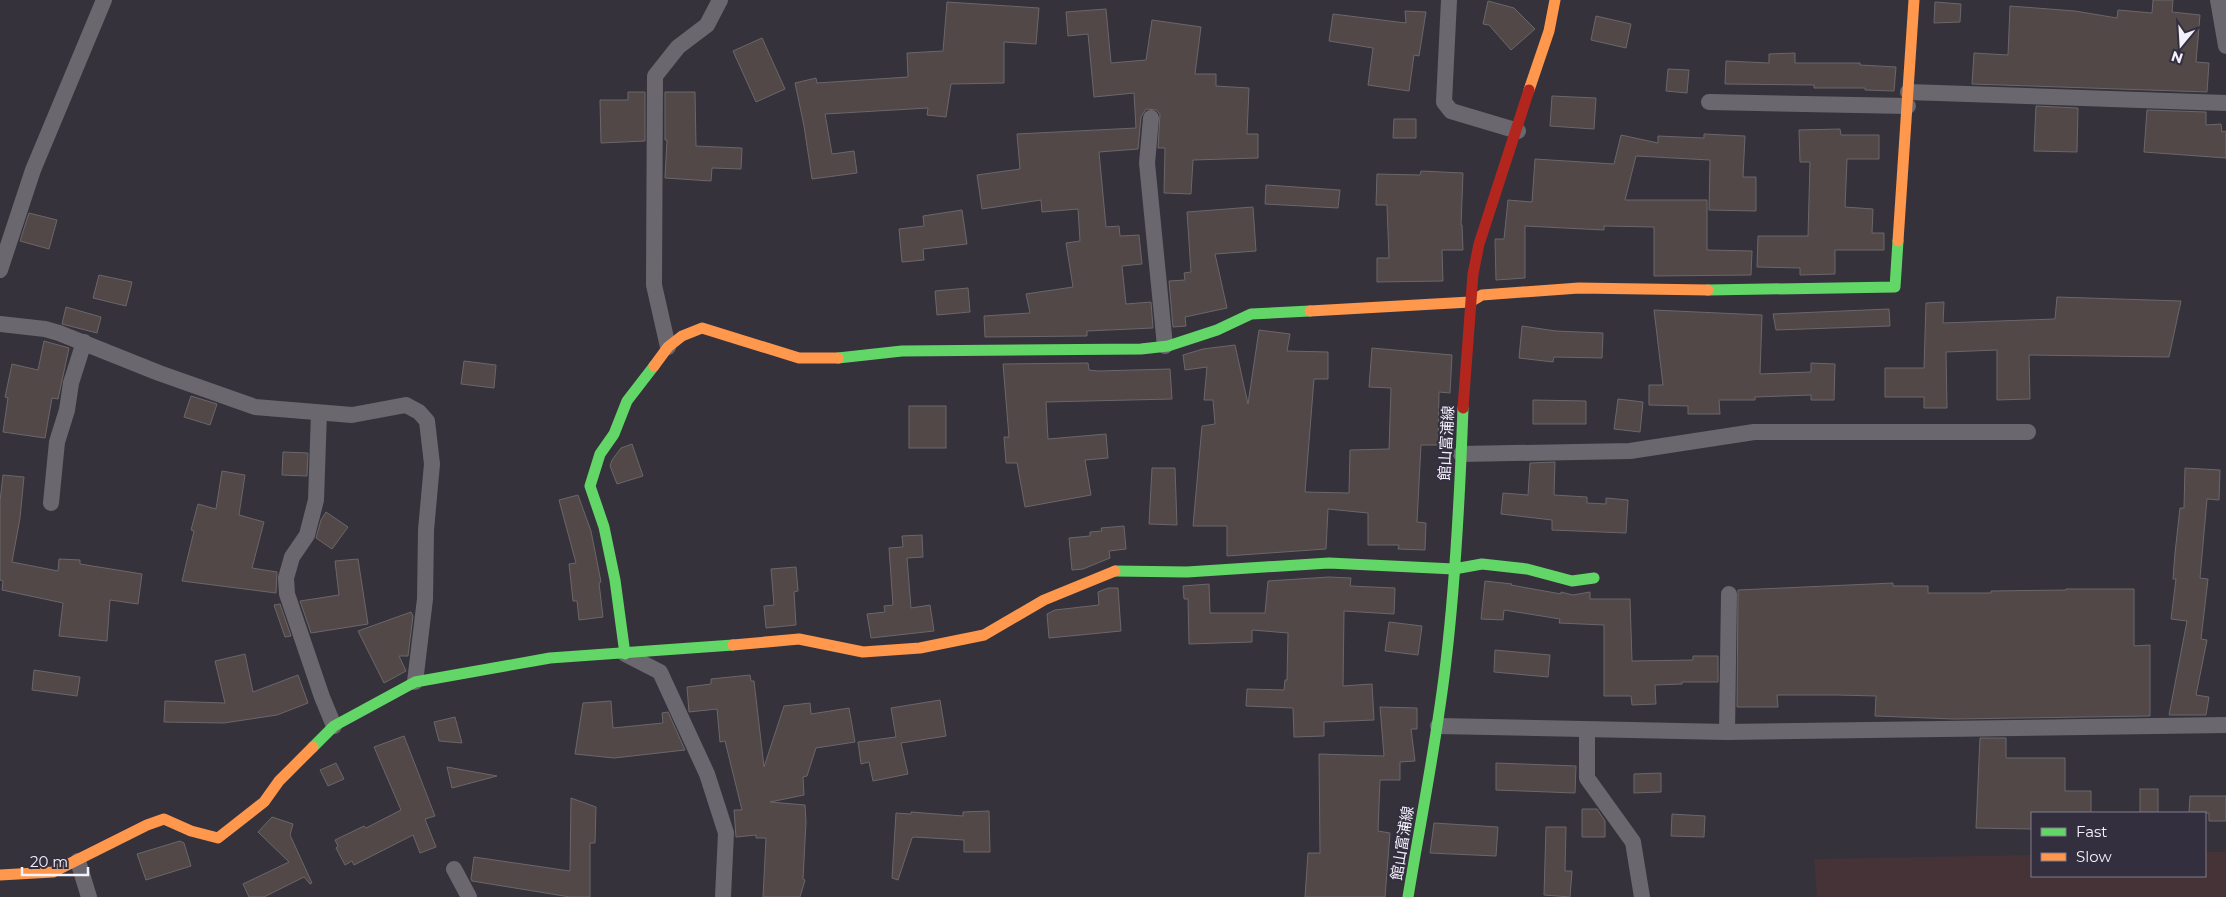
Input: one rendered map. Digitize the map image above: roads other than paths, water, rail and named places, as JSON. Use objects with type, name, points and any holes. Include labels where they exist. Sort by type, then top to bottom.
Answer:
[{"type":"street","points":[[0,270],[33,170],[104,0]]},
{"type":"street","points":[[668,347],[654,285],[655,76],[678,47],[707,25],[720,0]]},
{"type":"street","points":[[1449,0],[1444,102],[1452,111],[1518,131]]},
{"type":"street","name":"館山富浦線","points":[[1408,897],[1438,726],[1451,627],[1470,302],[1479,244],[1518,131],[1549,30],[1555,0]]},
{"type":"street","points":[[625,654],[615,580],[604,527],[590,486],[600,454],[614,434],[627,401],[668,347],[682,336],[702,328],[799,358],[837,358],[902,351],[1062,348],[1141,349],[1165,346],[1217,330],[1251,314],[1470,302],[1482,294],[1579,288],[1693,290],[1895,287],[1914,0]]},
{"type":"street","points":[[2218,0],[2226,46]]},
{"type":"street","points":[[1709,102],[1908,99],[2226,103]]},
{"type":"street","points":[[1151,118],[1146,163],[1165,346]]},
{"type":"street","points":[[0,324],[45,329],[254,407],[352,415],[406,405],[419,412],[427,421],[432,464],[426,530],[426,599],[415,682]]},
{"type":"street","points":[[52,503],[57,442],[67,410],[71,383],[84,342]]},
{"type":"street","points":[[319,413],[316,500],[306,535],[292,557],[287,594],[322,697],[334,726]]},
{"type":"street","points":[[1461,454],[1630,451],[1754,432],[2028,432]]},
{"type":"street","points":[[0,875],[53,872],[78,862],[98,849],[164,819],[191,831],[218,838],[264,802],[279,782],[334,726],[415,682],[550,658],[625,654],[803,639],[863,652],[920,648],[984,635],[1044,600],[1113,571],[1187,572],[1329,563],[1454,569],[1482,564],[1527,569],[1572,581],[1594,578]]},
{"type":"street","points":[[1727,732],[1729,594]]},
{"type":"street","points":[[625,654],[660,672],[707,774],[726,833],[723,897]]},
{"type":"street","points":[[1438,726],[1727,732],[2226,725]]},
{"type":"street","points":[[1587,730],[1587,778],[1633,842],[1642,897]]},
{"type":"street","points":[[78,862],[89,897]]},
{"type":"street","points":[[454,869],[469,897]]}]
